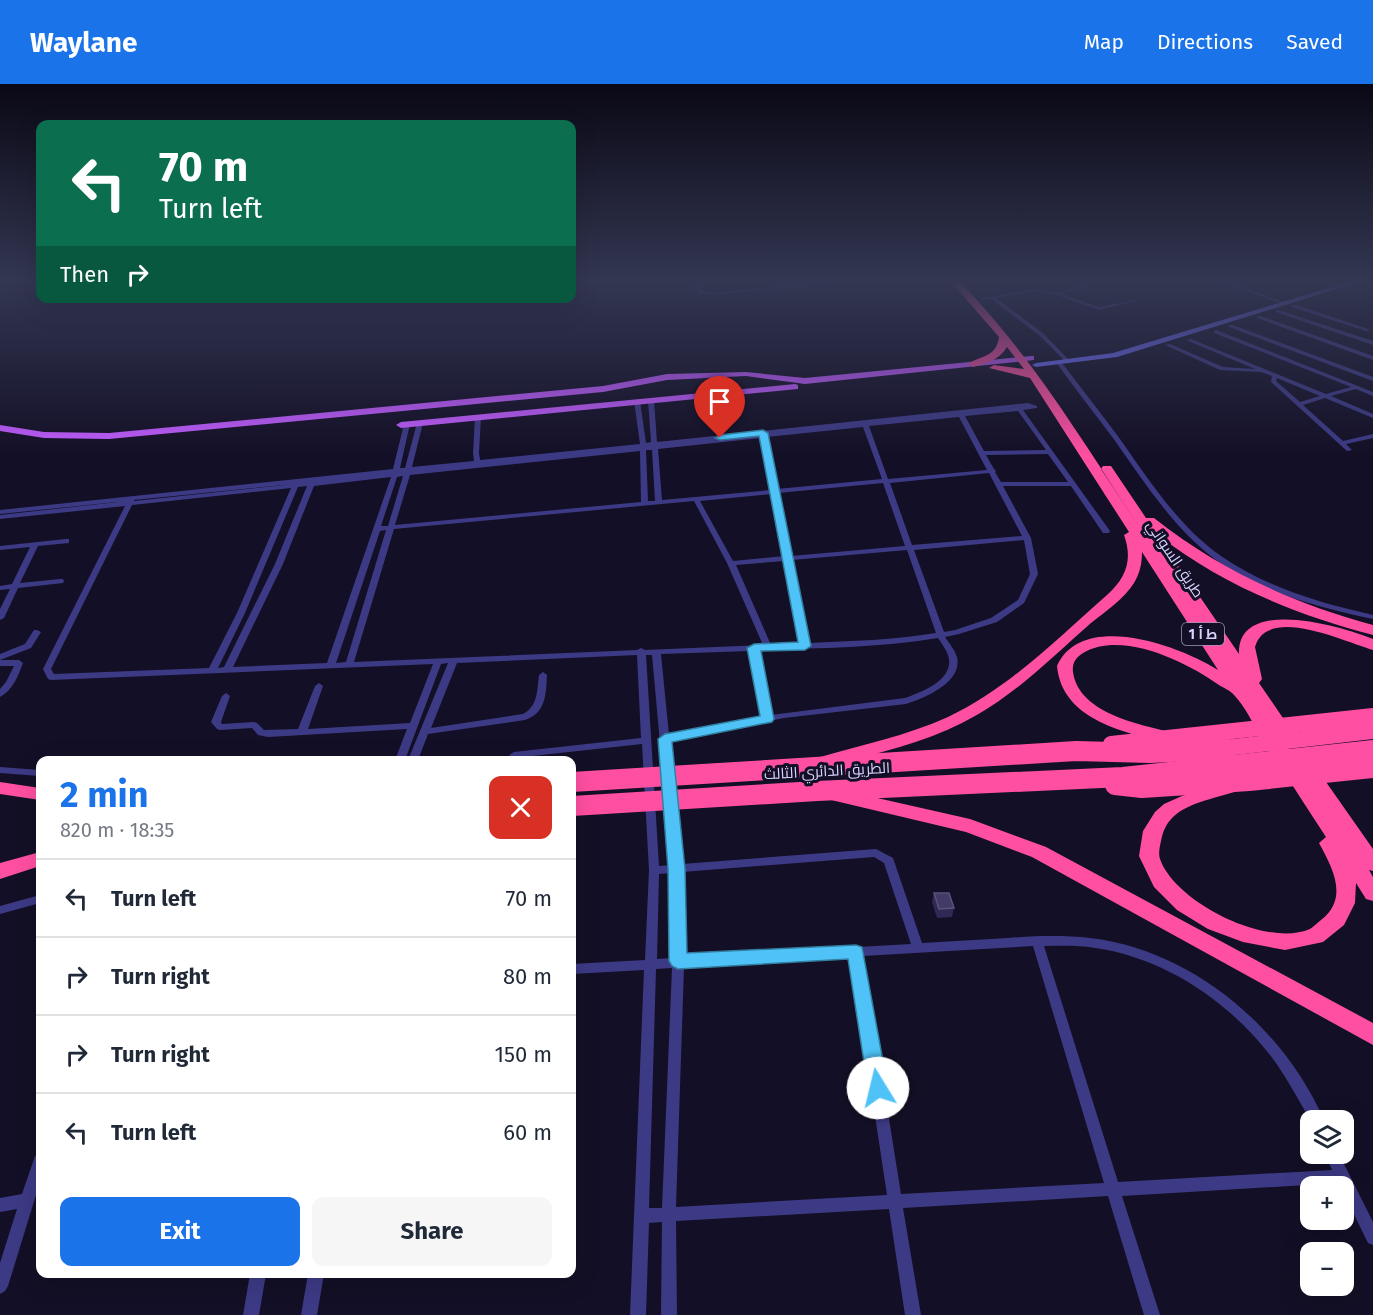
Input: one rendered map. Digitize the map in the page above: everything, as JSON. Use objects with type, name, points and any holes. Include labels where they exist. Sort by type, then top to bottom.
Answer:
[{"type":"highway","points":[[973,364],[997,355],[1004,340]]},
{"type":"highway","name":"طريق السواني","points":[[1008,340],[1029,365]]},
{"type":"highway","name":"طريق السواني","points":[[1010,340],[1029,365],[1249,693],[1373,864]]},
{"type":"highway","points":[[994,368],[1016,370],[1029,365]]},
{"type":"highway","points":[[1127,510],[1232,578],[1270,596],[1373,630]]},
{"type":"highway","points":[[793,770],[937,728],[972,712],[1006,687],[1117,593],[1131,575],[1136,555],[1127,510]]},
{"type":"highway","points":[[1249,693],[1248,642],[1254,634],[1264,628],[1296,624],[1315,625],[1354,636],[1373,645]]},
{"type":"highway","points":[[1171,738],[1118,722],[1090,709],[1078,698],[1067,682],[1065,670],[1069,659],[1077,650],[1092,644],[1117,641],[1142,644],[1190,658],[1249,693]]},
{"type":"highway","name":"طريق السواني","points":[[1249,693],[1302,785],[1373,893]]},
{"type":"highway","name":"الطريق الدائري الثالث","points":[[1076,751],[1118,743],[1373,716]]},
{"type":"highway","name":"الطريق الدائري الثالث","points":[[576,782],[1076,751],[1129,753],[1202,749],[1373,731]]},
{"type":"highway","name":"الطريق الدائري الثالث","points":[[576,806],[817,791],[1085,780],[1373,750]]},
{"type":"highway","name":"الطريق الدائري الثالث","points":[[1085,780],[1142,788],[1373,770]]},
{"type":"highway","points":[[1249,781],[1174,807],[1157,824],[1149,838],[1149,855],[1155,873],[1164,884],[1199,914],[1244,934],[1279,941],[1314,938],[1326,931],[1335,922],[1346,899],[1344,873],[1302,785]]},
{"type":"highway","points":[[0,788],[36,793]]},
{"type":"highway","points":[[817,791],[970,826],[1039,852],[1373,1035]]},
{"type":"highway","points":[[0,798],[36,802]]},
{"type":"highway","points":[[1353,835],[1373,851]]},
{"type":"highway","points":[[0,871],[36,860]]},
{"type":"main road","points":[[0,428],[44,435],[109,435],[603,389],[667,377],[753,375],[800,381],[867,378],[973,364],[1064,363],[1114,355],[1176,340]]},
{"type":"main road","points":[[1114,355],[1129,355],[1181,340]]},
{"type":"main road","points":[[404,424],[867,378],[994,368]]},
{"type":"street","points":[[1046,340],[1172,513],[1198,541],[1228,563],[1269,584],[1319,604],[1373,617]]},
{"type":"street","points":[[1199,340],[1373,416]]},
{"type":"street","points":[[1238,340],[1373,394]]},
{"type":"street","points":[[1268,340],[1373,380]]},
{"type":"street","points":[[1324,340],[1373,358]]},
{"type":"street","points":[[1168,345],[1222,369],[1265,370]]},
{"type":"street","points":[[1268,352],[1286,347]]},
{"type":"street","points":[[1315,371],[1334,365]]},
{"type":"street","points":[[1276,375],[1273,381],[1349,450]]},
{"type":"street","points":[[1299,404],[1356,387]]},
{"type":"street","points":[[651,400],[659,503]]},
{"type":"street","points":[[637,401],[643,447],[645,504]]},
{"type":"street","points":[[0,514],[764,435],[1028,405],[1035,407],[1021,411],[865,424]]},
{"type":"street","points":[[1021,411],[1106,531]]},
{"type":"street","points":[[130,500],[46,672],[51,677],[805,646],[941,636],[979,626],[1016,606],[1034,580],[1036,567],[1027,538],[962,416]]},
{"type":"street","points":[[478,417],[478,465]]},
{"type":"street","points":[[349,665],[408,472],[420,423]]},
{"type":"street","points":[[331,665],[395,473],[404,424]]},
{"type":"street","points":[[665,739],[767,719],[891,704],[916,698],[948,676],[953,668],[953,658],[941,636],[865,424]]},
{"type":"street","points":[[764,435],[805,646]]},
{"type":"street","points":[[1342,443],[1373,436]]},
{"type":"street","points":[[982,453],[1051,452]]},
{"type":"street","points":[[376,529],[993,471]]},
{"type":"street","points":[[227,670],[279,564],[313,482]]},
{"type":"street","points":[[212,670],[241,613],[296,483]]},
{"type":"street","points":[[999,484],[1074,484]]},
{"type":"street","points":[[696,499],[731,563],[768,647]]},
{"type":"street","points":[[731,563],[1027,538]]},
{"type":"street","points":[[0,548],[66,541]]},
{"type":"street","points":[[0,618],[35,544]]},
{"type":"street","points":[[0,588],[60,581]]},
{"type":"street","points":[[0,657],[28,646],[38,632]]},
{"type":"street","points":[[754,648],[767,719]]},
{"type":"street","points":[[638,1315],[654,870],[641,651]]},
{"type":"street","points":[[656,651],[676,869],[678,961],[669,1215],[669,1315]]},
{"type":"street","points":[[415,756],[454,660]]},
{"type":"street","points":[[401,756],[438,661]]},
{"type":"street","points":[[0,663],[19,663],[10,682],[0,694]]},
{"type":"street","points":[[424,732],[525,717],[532,714],[540,704],[543,675]]},
{"type":"street","points":[[302,731],[319,686]]},
{"type":"street","points":[[226,696],[216,722],[217,726],[254,725],[264,734],[412,726]]},
{"type":"street","points":[[514,755],[647,740]]},
{"type":"street","points":[[0,770],[36,773]]},
{"type":"street","points":[[654,870],[876,853],[889,861],[918,948]]},
{"type":"street","points":[[0,910],[36,900]]},
{"type":"street","points":[[1036,941],[1152,1315]]},
{"type":"street","points":[[576,969],[1036,941],[1089,943],[1117,948],[1171,968],[1205,988],[1242,1016],[1275,1050],[1301,1088],[1312,1110]]},
{"type":"street","points":[[856,952],[914,1315]]},
{"type":"street","points":[[1337,1164],[1343,1176]]},
{"type":"street","points":[[642,1216],[1300,1178]]},
{"type":"street","points":[[0,1205],[34,1190]]},
{"type":"street","points":[[0,1286],[34,1190]]},
{"type":"street","points":[[1354,1199],[1373,1238]]},
{"type":"street","points":[[251,1315],[257,1278]]},
{"type":"street","points":[[309,1315],[315,1278]]},
{"type":"building","points":[[934,893],[949,893],[954,908],[939,909]]},
{"type":"route","points":[[720,438],[763,433],[805,646],[754,648],[767,719],[665,739],[676,869],[678,961],[856,952],[878,1088]]}]
